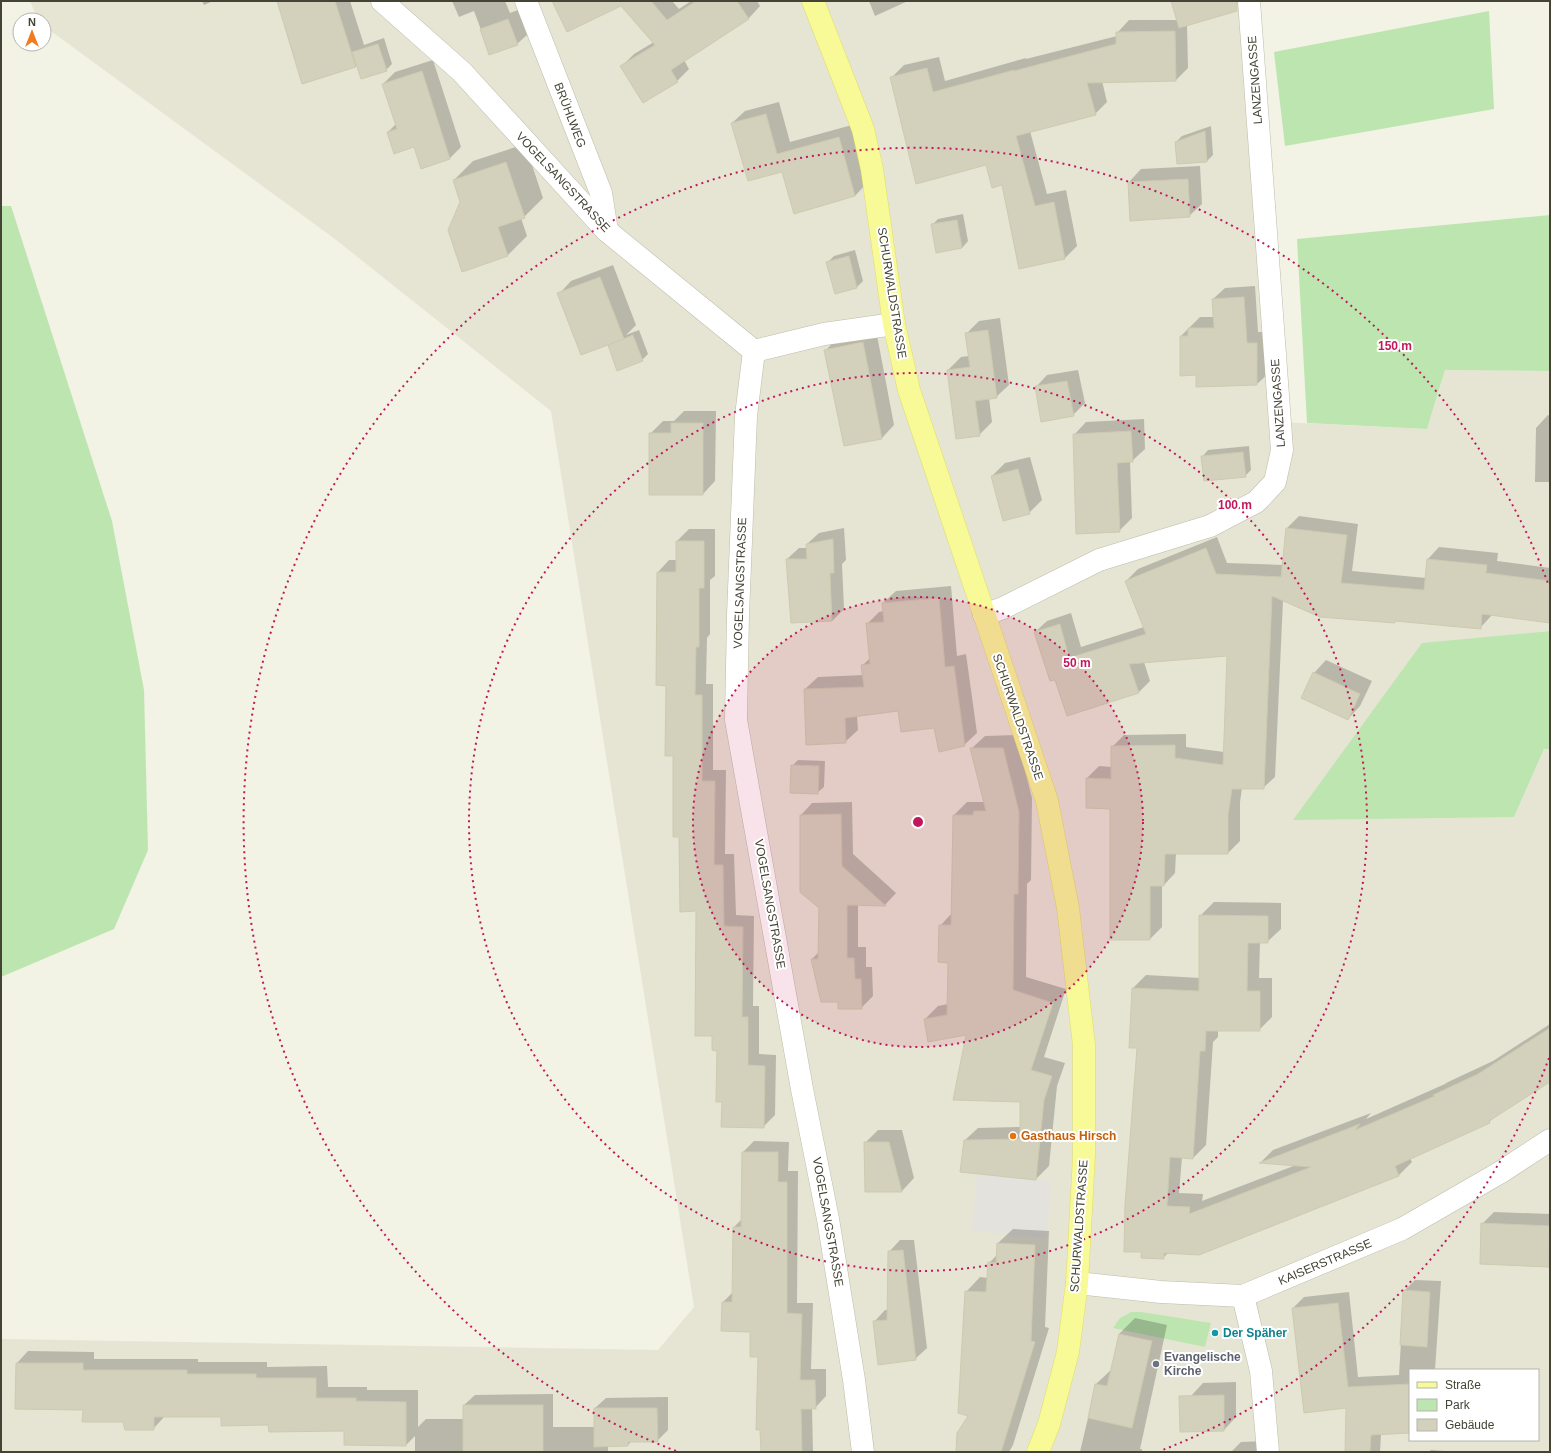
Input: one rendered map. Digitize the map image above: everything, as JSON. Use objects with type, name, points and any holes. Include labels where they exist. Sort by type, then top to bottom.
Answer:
[{"type":"main road","name":"SCHURWALDSTRASSE","points":[[813,1],[863,129],[872,168],[894,324],[909,390],[1047,801],[1068,908],[1084,1045],[1084,1156],[1077,1283],[1066,1359],[1049,1424],[1038,1452]]},
{"type":"street","name":"VOGELSANGSTRASSE","points":[[382,1],[462,72],[607,231],[754,351],[746,416],[738,614],[736,720],[802,1089],[828,1219],[854,1380],[863,1452]]},
{"type":"street","name":"BRÜHLWEG","points":[[526,1],[601,194],[607,231]]},
{"type":"street","name":"LANZENGASSE","points":[[984,614],[1003,608],[1099,560],[1210,526],[1256,502],[1275,482],[1282,450],[1249,1]]},
{"type":"street","points":[[754,351],[824,334],[894,324]]},
{"type":"street","name":"KAISERSTRASSE","points":[[1077,1283],[1161,1292],[1243,1296],[1402,1229],[1501,1172],[1550,1140]]},
{"type":"street","points":[[1243,1296],[1261,1371],[1268,1452]]},
{"type":"shaded area","points":[[30,1],[1250,1],[1280,422],[1427,429],[1445,370],[1550,371],[1550,631],[1422,644],[1514,817],[1544,749],[1550,749],[1550,1452],[1,1452],[1,1339],[658,1350],[694,1307],[551,411],[335,239],[52,32],[52,12],[35,12]]},
{"type":"shaded area","points":[[977,1174],[1052,1181],[1046,1238],[971,1231]]},
{"type":"green space","points":[[1489,11],[1494,109],[1285,146],[1274,52]]},
{"type":"green space","points":[[1,206],[11,206],[112,521],[144,690],[148,850],[114,929],[1,977]]},
{"type":"green space","points":[[1550,215],[1550,371],[1445,370],[1427,429],[1307,423],[1297,239]]},
{"type":"green space","points":[[1550,631],[1550,749],[1544,749],[1514,817],[1293,820],[1422,643]]},
{"type":"green space","points":[[1131,1312],[1141,1312],[1211,1323],[1205,1347],[1113,1328],[1120,1318]]},
{"type":"building","points":[[277,1],[335,1],[356,67],[302,84]]},
{"type":"building","points":[[552,1],[651,1],[667,20],[696,1],[737,1],[749,19],[671,70],[678,82],[643,103],[620,66],[655,45],[621,6],[567,32]]},
{"type":"building","points":[[1171,1],[1237,1],[1237,11],[1179,28]]},
{"type":"building","points":[[508,19],[518,45],[489,55],[480,29]]},
{"type":"building","points":[[1175,31],[1176,81],[1087,83],[1096,115],[1016,136],[1035,206],[1054,202],[1065,259],[1019,269],[1002,185],[992,188],[986,165],[916,184],[890,77],[927,68],[933,92],[1116,44],[1116,32]]},
{"type":"building","points":[[378,44],[387,71],[361,79],[352,52]]},
{"type":"building","points":[[422,71],[450,159],[421,169],[414,147],[394,154],[387,132],[397,129],[382,84]]},
{"type":"building","points":[[766,114],[777,154],[839,137],[855,196],[794,214],[782,172],[748,181],[731,123]]},
{"type":"building","points":[[1205,131],[1207,162],[1177,164],[1175,142]]},
{"type":"building","points":[[506,162],[525,218],[498,227],[508,256],[462,272],[448,230],[460,202],[453,180]]},
{"type":"building","points":[[1188,179],[1190,217],[1130,221],[1128,182]]},
{"type":"building","points":[[957,220],[962,248],[936,253],[931,224]]},
{"type":"building","points":[[849,256],[857,288],[835,294],[826,262]]},
{"type":"building","points":[[600,277],[624,339],[581,355],[557,293]]},
{"type":"building","points":[[1244,297],[1247,343],[1257,343],[1257,385],[1196,387],[1196,375],[1180,376],[1180,336],[1188,336],[1188,328],[1214,328],[1212,299]]},
{"type":"building","points":[[988,330],[997,398],[975,401],[980,436],[956,439],[947,370],[970,367],[965,333]]},
{"type":"building","points":[[633,335],[643,361],[617,371],[608,345]]},
{"type":"building","points":[[863,342],[882,439],[844,446],[824,350]]},
{"type":"building","points":[[1067,381],[1074,416],[1041,422],[1035,386]]},
{"type":"building","points":[[671,423],[703,423],[703,495],[649,495],[649,433],[671,433]]},
{"type":"building","points":[[1131,431],[1133,462],[1117,463],[1120,532],[1076,534],[1073,434]]},
{"type":"building","points":[[1243,452],[1246,477],[1204,481],[1201,456]]},
{"type":"building","points":[[1018,469],[1030,514],[1003,521],[991,476]]},
{"type":"building","points":[[1286,528],[1347,535],[1341,583],[1424,590],[1427,559],[1487,565],[1486,573],[1550,581],[1550,623],[1482,614],[1481,629],[1395,621],[1395,623],[1320,617],[1272,596],[1264,789],[1232,789],[1228,815],[1228,854],[1165,854],[1164,886],[1150,886],[1150,940],[1110,940],[1110,809],[1086,808],[1086,778],[1111,779],[1111,746],[1175,745],[1175,758],[1223,765],[1227,656],[1129,664],[1139,693],[1067,716],[1055,680],[1050,681],[1034,632],[1060,624],[1069,658],[1146,634],[1125,581],[1206,548],[1216,574],[1281,577]]},
{"type":"building","points":[[833,539],[834,573],[830,573],[832,621],[791,623],[786,559],[807,559],[806,544]]},
{"type":"building","points":[[676,541],[704,541],[704,588],[699,588],[699,647],[696,647],[695,695],[702,695],[702,781],[715,781],[714,865],[723,865],[724,926],[743,927],[742,1017],[748,1017],[748,1065],[765,1066],[764,1128],[721,1127],[722,1102],[716,1102],[717,1051],[712,1050],[712,1036],[695,1036],[696,911],[680,912],[679,837],[673,837],[673,756],[665,756],[666,686],[656,685],[657,572],[676,572]]},
{"type":"building","points":[[939,598],[945,667],[954,666],[965,746],[939,752],[934,728],[901,732],[898,711],[845,718],[846,743],[806,745],[804,689],[864,687],[861,665],[870,664],[866,623],[884,622],[882,603]]},
{"type":"building","points":[[1313,672],[1360,694],[1348,720],[1301,698]]},
{"type":"building","points":[[970,748],[1003,748],[1019,812],[1018,894],[1014,894],[1013,990],[1053,1003],[1031,1070],[1052,1076],[1044,1100],[1036,1180],[960,1172],[964,1140],[1020,1139],[1020,1102],[953,1100],[966,1035],[928,1042],[924,1019],[947,1015],[948,963],[938,962],[939,925],[951,925],[953,815],[973,815],[974,811],[986,811]]},
{"type":"building","points":[[791,765],[819,766],[818,794],[790,793]]},
{"type":"building","points":[[841,814],[842,866],[886,906],[847,905],[847,958],[854,958],[855,979],[861,979],[862,1009],[838,1009],[838,1002],[821,1002],[811,959],[818,959],[819,908],[800,892],[800,815]]},
{"type":"building","points":[[1199,915],[1268,916],[1268,943],[1248,943],[1247,991],[1260,991],[1260,1031],[1206,1031],[1205,1051],[1200,1051],[1193,1159],[1170,1157],[1167,1206],[1190,1207],[1189,1214],[1311,1167],[1259,1163],[1360,1124],[1355,1130],[1435,1096],[1433,1095],[1478,1074],[1550,1028],[1550,1082],[1489,1121],[1490,1123],[1395,1166],[1399,1176],[1199,1255],[1164,1253],[1164,1259],[1141,1258],[1141,1252],[1124,1252],[1125,1205],[1137,1048],[1129,1048],[1132,988],[1199,991]]},
{"type":"building","points":[[864,1142],[889,1142],[902,1192],[865,1192]]},
{"type":"building","points":[[742,1152],[778,1152],[778,1182],[787,1182],[787,1313],[802,1314],[800,1380],[815,1380],[816,1409],[801,1409],[802,1452],[761,1452],[760,1430],[756,1430],[758,1357],[750,1357],[750,1332],[721,1331],[722,1302],[732,1302],[733,1227],[741,1227]]},
{"type":"building","points":[[1481,1223],[1550,1226],[1549,1267],[1480,1264]]},
{"type":"building","points":[[997,1243],[1035,1245],[1031,1341],[1035,1342],[1001,1452],[956,1452],[957,1433],[968,1416],[958,1413],[965,1291],[986,1292],[988,1262],[996,1263]]},
{"type":"building","points":[[903,1250],[916,1360],[878,1365],[873,1321],[887,1320],[888,1251]]},
{"type":"building","points":[[1403,1290],[1430,1292],[1427,1347],[1400,1345]]},
{"type":"building","points":[[1338,1303],[1348,1387],[1409,1384],[1409,1433],[1371,1435],[1370,1452],[1345,1452],[1346,1408],[1304,1413],[1292,1308]]},
{"type":"building","points":[[1119,1334],[1152,1341],[1132,1428],[1088,1418],[1095,1384],[1107,1386]]},
{"type":"building","points":[[16,1363],[83,1363],[83,1370],[187,1370],[187,1374],[256,1374],[256,1378],[316,1378],[316,1398],[356,1398],[356,1401],[406,1402],[406,1446],[344,1445],[344,1431],[269,1432],[268,1425],[221,1426],[221,1417],[154,1417],[154,1430],[125,1430],[123,1422],[82,1422],[83,1410],[15,1409]]},
{"type":"building","points":[[1224,1395],[1224,1431],[1180,1432],[1179,1396]]},
{"type":"building","points":[[463,1405],[543,1405],[543,1452],[463,1452]]},
{"type":"building","points":[[594,1408],[657,1408],[658,1442],[628,1442],[628,1446],[594,1447]]},
{"type":"place","name":"Gasthaus Hirsch","points":[[1013,1136]]},
{"type":"place","name":"Der Späher","points":[[1215,1333]]},
{"type":"place","name":"Evangelische Kirche","points":[[1156,1364]]}]
